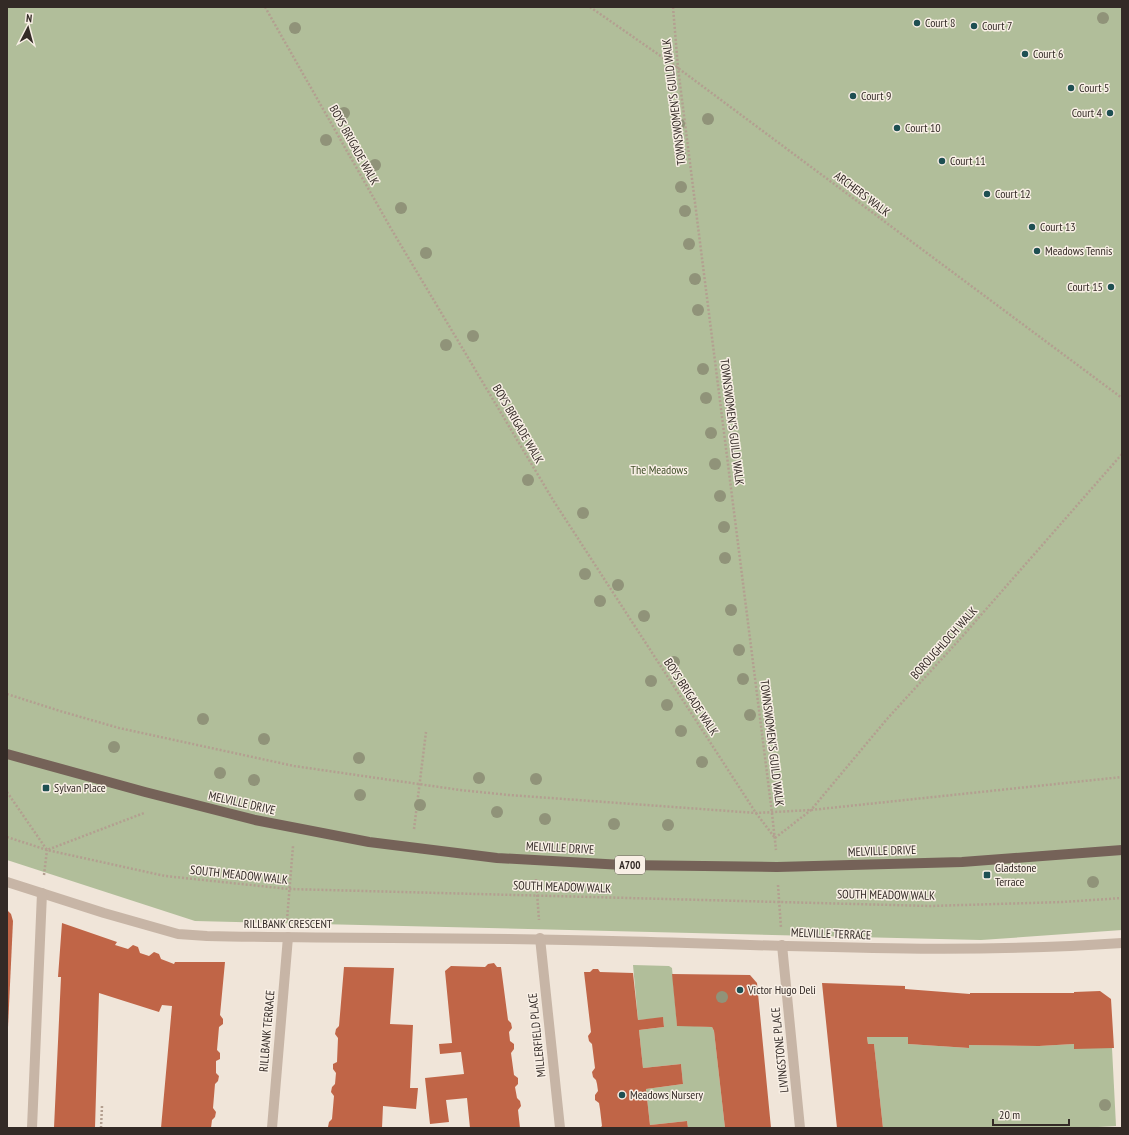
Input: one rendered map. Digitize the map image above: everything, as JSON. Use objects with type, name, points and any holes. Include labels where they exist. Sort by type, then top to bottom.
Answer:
[{"type":"main road","name":"MELVILLE DRIVE","points":[[7,754],[145,792],[255,820],[369,842],[504,858],[623,865],[777,867],[962,862],[1122,850]]},
{"type":"street","name":"RILLBANK CRESCENT","points":[[7,882],[104,913],[178,934],[207,936],[288,937],[540,938]]},
{"type":"street","points":[[32,1128],[42,893]]},
{"type":"street","name":"RILLBANK TERRACE","points":[[272,1128],[288,937]]},
{"type":"street","name":"MELVILLE TERRACE","points":[[540,938],[984,949],[1064,947],[1122,943]]},
{"type":"street","name":"MILLERFIELD PLACE","points":[[540,938],[560,1128]]},
{"type":"street","name":"LIVINGSTONE PLACE","points":[[782,945],[800,1128]]},
{"type":"path","name":"BOYS BRIGADE WALK","points":[[265,7],[393,232],[553,500],[756,813],[775,838]]},
{"type":"path","name":"ARCHERS WALK","points":[[590,7],[678,68],[1122,398]]},
{"type":"path","name":"TOWNSWOMEN'S GUILD WALK","points":[[673,7],[678,68],[772,812],[782,945]]},
{"type":"path","name":"BOROUGHLOCH WALK","points":[[775,838],[812,810],[887,719],[960,639],[1122,454]]},
{"type":"path","points":[[7,694],[112,726],[294,766],[509,795],[756,813],[812,810],[1122,777]]},
{"type":"path","points":[[411,847],[426,732]]},
{"type":"path","points":[[7,792],[47,850],[44,873]]},
{"type":"path","points":[[47,850],[144,813]]},
{"type":"path","name":"SOUTH MEADOW WALK","points":[[7,837],[47,850],[165,876],[289,889],[930,906],[1063,902],[1122,898]]},
{"type":"path","points":[[287,917],[293,846]]},
{"type":"path","points":[[536,880],[539,920]]},
{"type":"path","points":[[101,1128],[102,1106]]},
{"type":"green space","name":"The Meadows","points":[[7,7],[1122,7],[1122,930],[981,940],[195,921],[7,860]]},
{"type":"green space","points":[[633,965],[669,966],[672,968],[677,1025],[712,1027],[714,1031],[725,1128],[688,1128],[687,1121],[650,1125],[646,1089],[683,1084],[681,1064],[643,1068],[639,1030],[664,1027],[663,1018],[638,1020]]},
{"type":"green space","points":[[867,1037],[908,1037],[908,1044],[969,1048],[969,1045],[1039,1046],[1074,1044],[1112,1048],[1116,1126],[1080,1128],[883,1128],[874,1044],[868,1044]]},
{"type":"building","points":[[7,910],[11,914],[13,921],[8,1027],[7,1027]]},
{"type":"building","points":[[62,923],[117,942],[115,945],[128,949],[133,945],[138,947],[140,953],[149,956],[154,952],[159,954],[161,959],[174,964],[175,962],[225,962],[220,1015],[223,1019],[223,1024],[219,1027],[217,1050],[220,1053],[220,1059],[216,1061],[216,1073],[219,1076],[218,1081],[215,1084],[213,1108],[216,1112],[215,1117],[212,1120],[211,1128],[161,1128],[172,1006],[162,1005],[159,1012],[99,993],[95,1128],[54,1128],[61,977],[58,977]]},
{"type":"building","points":[[494,963],[497,967],[501,967],[508,1020],[511,1023],[512,1028],[509,1032],[510,1041],[514,1044],[514,1049],[511,1053],[514,1075],[518,1078],[518,1084],[515,1087],[517,1098],[520,1101],[521,1106],[518,1110],[520,1128],[470,1128],[467,1098],[446,1100],[449,1122],[430,1124],[425,1078],[464,1074],[461,1052],[440,1054],[439,1044],[452,1043],[445,971],[451,966],[485,967],[488,964]]},
{"type":"building","points":[[344,967],[394,968],[390,1024],[413,1025],[410,1088],[418,1088],[416,1109],[383,1106],[382,1128],[328,1127],[329,1122],[332,1119],[334,1096],[331,1092],[332,1087],[335,1084],[336,1073],[333,1069],[333,1064],[337,1062],[338,1038],[335,1034],[336,1029],[339,1026]]},
{"type":"building","points":[[593,969],[598,969],[600,972],[633,973],[638,1020],[663,1017],[664,1027],[639,1030],[643,1068],[681,1064],[683,1084],[646,1089],[650,1125],[687,1121],[688,1128],[600,1128],[602,1126],[599,1103],[595,1100],[595,1095],[598,1091],[597,1084],[592,1072],[595,1068],[592,1044],[589,1041],[588,1036],[591,1032],[584,972],[590,972]]},
{"type":"building","points":[[672,974],[750,975],[757,983],[771,1128],[725,1128],[714,1031],[712,1027],[677,1026]]},
{"type":"building","points":[[822,983],[905,986],[905,989],[970,994],[1074,993],[1100,991],[1111,999],[1114,1048],[1074,1049],[1074,1044],[1039,1046],[969,1045],[969,1048],[908,1044],[908,1037],[867,1037],[868,1044],[874,1044],[883,1128],[837,1128]]},
{"type":"place","name":"Court 8","points":[[917,23]]},
{"type":"place","name":"Court 7","points":[[974,26]]},
{"type":"place","name":"Court 6","points":[[1025,54]]},
{"type":"place","name":"Court 5","points":[[1071,88]]},
{"type":"place","name":"Court 9","points":[[853,96]]},
{"type":"place","name":"Court 4","points":[[1110,113]]},
{"type":"place","name":"Court 10","points":[[897,128]]},
{"type":"place","name":"Court 11","points":[[942,161]]},
{"type":"place","name":"Court 12","points":[[987,194]]},
{"type":"place","name":"Court 13","points":[[1032,227]]},
{"type":"place","name":"Meadows Tennis","points":[[1037,251]]},
{"type":"place","name":"Court 15","points":[[1111,287]]},
{"type":"place","name":"Sylvan Place","points":[[46,788]]},
{"type":"place","name":"Gladstone Terrace","points":[[987,875]]},
{"type":"place","name":"Victor Hugo Deli","points":[[740,990]]},
{"type":"place","name":"Meadows Nursery","points":[[622,1095]]}]
